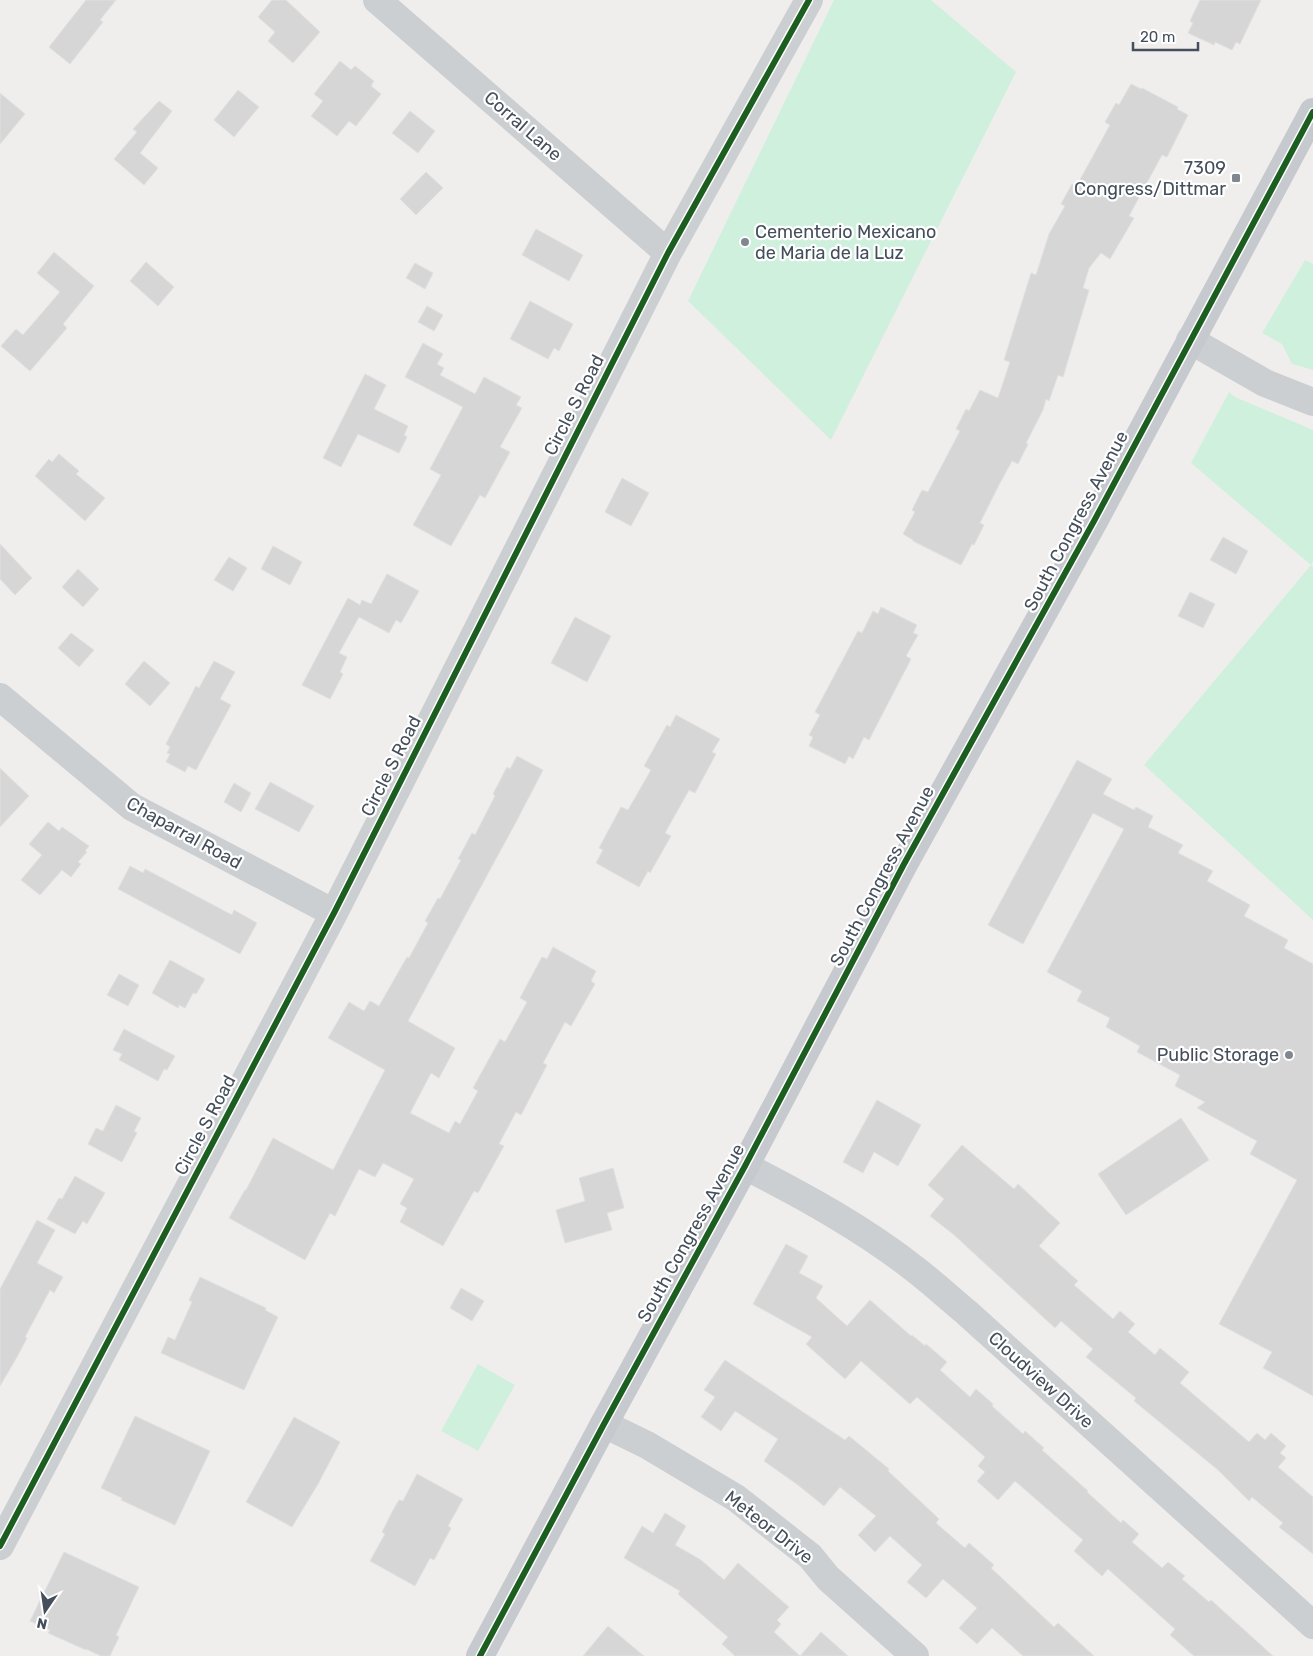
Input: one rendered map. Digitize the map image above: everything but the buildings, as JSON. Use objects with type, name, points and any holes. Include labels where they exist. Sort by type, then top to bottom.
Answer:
[{"type":"main road","name":"South Congress Avenue","points":[[480,1656],[745,1166],[904,864],[1085,538],[1313,112]]},
{"type":"street","name":"Corral Lane","points":[[377,0],[668,253]]},
{"type":"street","name":"Circle S Road","points":[[0,1546],[334,913],[668,253],[809,0]]},
{"type":"street","points":[[1190,340],[1265,383],[1313,402]]},
{"type":"street","name":"Chaparral Road","points":[[0,697],[132,808],[334,913]]},
{"type":"street","name":"Cloudview Drive","points":[[745,1166],[832,1214],[915,1269],[966,1312],[1313,1625]]},
{"type":"street","name":"Meteor Drive","points":[[604,1424],[662,1454],[736,1498],[810,1556],[828,1578],[916,1656]]},
{"type":"green space","points":[[834,0],[931,0],[1016,72],[831,440],[688,301]]},
{"type":"green space","points":[[1305,260],[1313,264],[1313,370],[1292,364],[1282,344],[1262,333]]},
{"type":"green space","points":[[1229,392],[1235,397],[1313,430],[1313,562],[1311,565],[1191,463]]},
{"type":"green space","points":[[1311,565],[1313,567],[1313,920],[1144,765]]},
{"type":"green space","points":[[478,1364],[515,1385],[478,1451],[441,1431]]},
{"type":"cycle path","points":[[0,1546],[334,913],[668,253],[809,0]]},
{"type":"cycle path","points":[[480,1656],[745,1166],[904,864],[1094,521],[1313,112]]},
{"type":"place","name":"7309 Congress/Dittmar","points":[[1236,178]]},
{"type":"place","name":"Cementerio Mexicano de Maria de la Luz","points":[[745,242]]},
{"type":"place","name":"Public Storage","points":[[1289,1055]]}]
